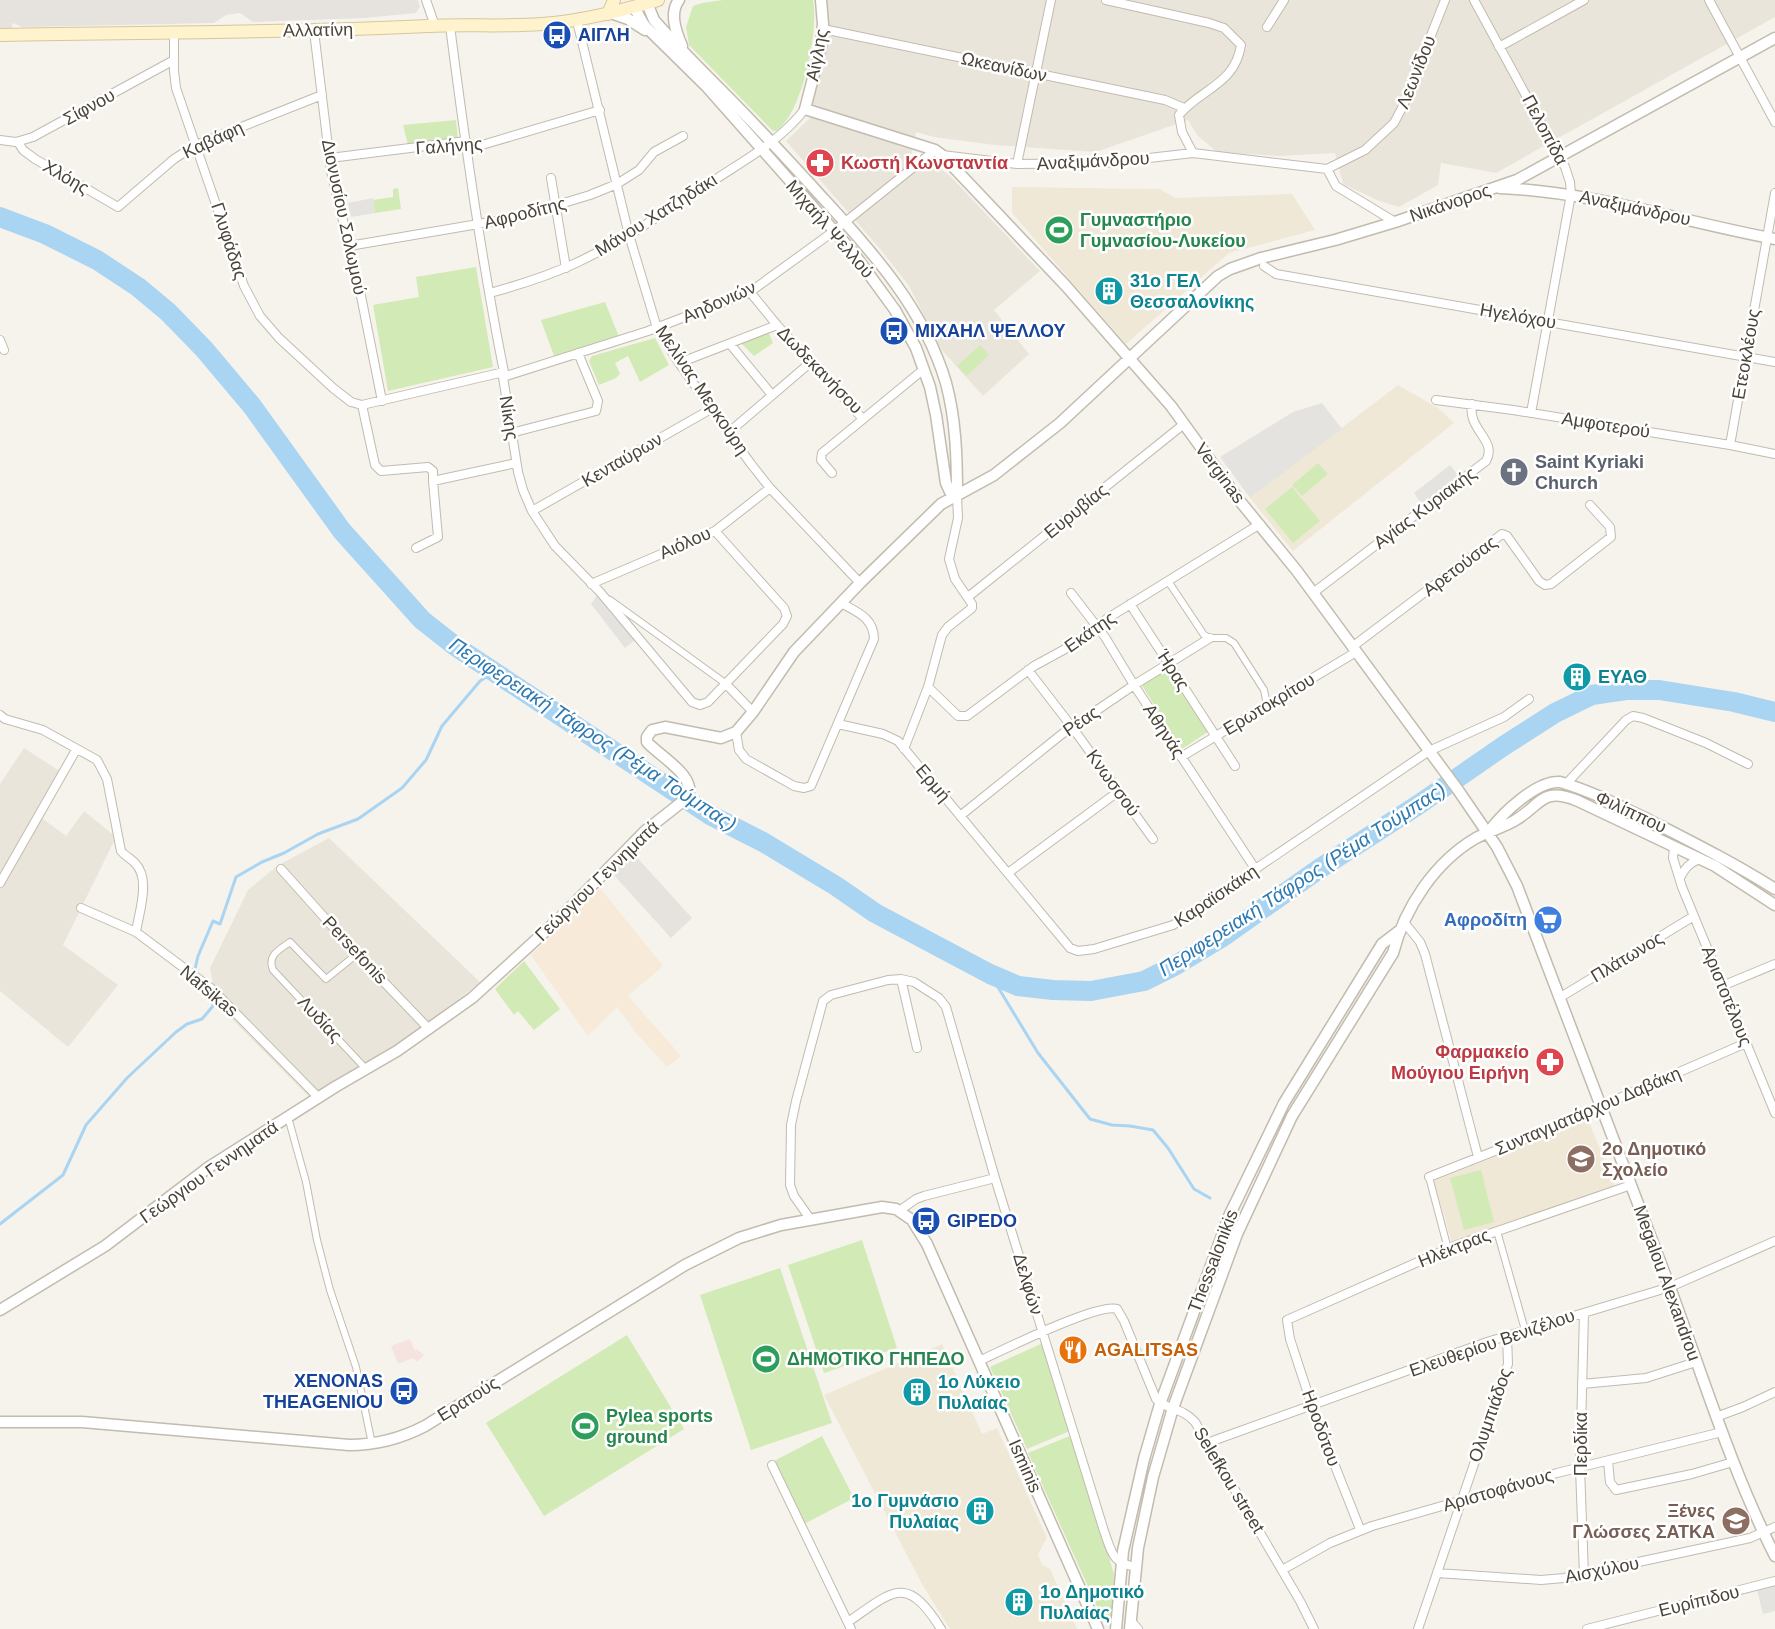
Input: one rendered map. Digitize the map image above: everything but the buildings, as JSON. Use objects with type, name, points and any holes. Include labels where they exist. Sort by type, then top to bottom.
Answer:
[{"type":"main road","points":[[609,14],[614,0]]},
{"type":"main road","name":"Αλλατίνη","points":[[0,35],[314,31],[541,24],[577,21],[609,14],[643,2]]},
{"type":"street","points":[[426,0],[435,26]]},
{"type":"street","points":[[679,0],[675,6],[674,20],[677,36],[687,57]]},
{"type":"street","name":"Αίγλης","points":[[805,109],[817,65],[823,29],[821,0]]},
{"type":"street","points":[[1017,164],[1051,0]]},
{"type":"street","points":[[1106,0],[1209,23],[1224,28],[1241,45],[1239,57],[1232,69],[1215,86],[1184,108],[1179,115],[1179,124],[1185,141],[1193,153]]},
{"type":"street","points":[[1267,27],[1284,0]]},
{"type":"street","name":"Λεωνίδου","points":[[1327,169],[1358,154],[1394,123],[1403,106],[1445,0]]},
{"type":"street","name":"Πελοπίδα","points":[[1474,0],[1570,179],[1571,194],[1531,413]]},
{"type":"street","points":[[1499,47],[1584,0]]},
{"type":"street","points":[[1709,0],[1775,122]]},
{"type":"street","name":"Μιχαήλ Ψελλού","points":[[643,2],[654,20],[687,57],[772,143],[879,260],[908,299],[933,350],[945,382],[954,420],[958,518],[949,559],[955,579],[968,597]]},
{"type":"street","name":"Μιχαήλ Ψελλού","points":[[643,2],[644,25],[706,86],[834,231],[862,263],[895,310],[911,338],[924,369],[934,405],[944,476],[951,494],[957,496]]},
{"type":"street","points":[[609,14],[628,19],[655,35]]},
{"type":"street","name":"Μελίνας Μερκούρη","points":[[577,21],[629,234],[657,328],[711,409],[770,488],[860,583]]},
{"type":"street","name":"Νίκης","points":[[450,26],[516,463],[523,490],[532,511],[555,546],[591,584],[627,613],[725,683],[753,712]]},
{"type":"street","name":"Ωκεανίδων","points":[[823,29],[1165,100],[1184,108]]},
{"type":"street","name":"Γλυφάδας","points":[[174,31],[176,88],[241,279],[260,316],[279,338],[333,388],[351,402],[362,405]]},
{"type":"street","name":"Διονυσίου Σολωμού","points":[[314,31],[330,158],[382,401]]},
{"type":"street","name":"Νικάνορος","points":[[1129,358],[1210,282],[1223,273],[1261,258],[1335,240],[1395,222],[1517,180],[1775,38]]},
{"type":"street","name":"Σίφνου","points":[[0,140],[18,142],[50,128],[174,60]]},
{"type":"street","name":"Καβάφη","points":[[118,207],[174,159],[196,145],[322,95]]},
{"type":"street","name":"Μάνου Χατζηδάκι","points":[[490,293],[566,268],[629,234],[772,143],[795,123],[805,109]]},
{"type":"street","name":"Αναξιμάνδρου","points":[[805,109],[938,153],[1017,164],[1105,163],[1193,153],[1327,169]]},
{"type":"street","name":"Γαλήνης","points":[[330,158],[466,141],[473,145],[482,145],[600,110]]},
{"type":"street","name":"Αφροδίτης","points":[[349,246],[514,218],[555,207],[617,184],[639,170],[654,152],[683,136]]},
{"type":"street","name":"Χλόης","points":[[18,142],[23,150],[35,159],[118,207]]},
{"type":"street","name":"Αηδονιών","points":[[362,405],[504,375],[657,328],[750,292],[938,153]]},
{"type":"street","name":"Verginas","points":[[938,153],[1066,286],[1157,389],[1231,489],[1313,593],[1470,807]]},
{"type":"street","points":[[1327,169],[1336,186],[1395,222]]},
{"type":"street","points":[[551,178],[566,268]]},
{"type":"street","name":"Αναξιμάνδρου","points":[[1494,188],[1571,194],[1771,238]]},
{"type":"street","name":"Ετεοκλέους","points":[[1730,445],[1771,238],[1775,193]]},
{"type":"street","name":"Ηγελόχου","points":[[1264,266],[1276,274],[1775,362]]},
{"type":"street","name":"Δωδεκανήσου","points":[[750,292],[862,418],[924,369]]},
{"type":"street","points":[[679,363],[777,325]]},
{"type":"street","points":[[0,340],[4,350]]},
{"type":"street","points":[[730,344],[771,395]]},
{"type":"street","points":[[511,433],[596,411],[598,401],[578,353]]},
{"type":"street","points":[[841,603],[866,618],[872,627],[873,643],[811,786],[804,788],[794,786],[746,759],[739,750],[736,732],[753,712],[794,652],[860,583],[940,504],[994,475],[1060,423],[1129,358]]},
{"type":"street","points":[[728,433],[811,362]]},
{"type":"street","name":"Αμφοτερού","points":[[1436,400],[1531,413],[1775,454]]},
{"type":"street","name":"Αγίας Κυριακής","points":[[1313,593],[1486,461],[1490,454],[1489,448],[1471,417],[1472,404]]},
{"type":"street","points":[[362,405],[375,465],[379,470],[428,467],[433,471],[438,537],[416,548]]},
{"type":"street","name":"Κενταύρων","points":[[532,511],[711,409]]},
{"type":"street","points":[[832,473],[823,463],[820,457],[822,453],[862,418]]},
{"type":"street","name":"Ευρυβίας","points":[[968,597],[1184,424]]},
{"type":"street","points":[[434,481],[516,463]]},
{"type":"street","name":"Αιόλου","points":[[591,584],[715,531],[770,488]]},
{"type":"street","name":"Αρετούσας","points":[[1354,649],[1502,534],[1507,536],[1539,581],[1545,585],[1551,584],[1608,541],[1612,534],[1610,527],[1590,505]]},
{"type":"street","name":"Εκάτης","points":[[928,687],[958,716],[965,717],[1028,670],[1067,648],[1130,604],[1260,524]]},
{"type":"street","points":[[600,592],[694,704],[706,704],[783,624],[787,616],[784,608],[715,531]]},
{"type":"street","points":[[1168,581],[1201,631],[1210,638],[1224,637],[1234,643],[1263,688],[1267,705]]},
{"type":"street","name":"Αθηνάς","points":[[1071,593],[1096,626],[1256,870]]},
{"type":"street","points":[[904,749],[928,687],[944,633],[972,608],[968,597]]},
{"type":"street","name":"Ήρας","points":[[1130,604],[1235,766]]},
{"type":"street","name":"Ρέας","points":[[960,816],[1072,727],[1210,638]]},
{"type":"street","name":"Ερωτοκρίτου","points":[[1181,757],[1354,649]]},
{"type":"street","name":"Κνωσσού","points":[[1028,670],[1153,839]]},
{"type":"street","name":"Καραϊσκάκη","points":[[1008,873],[1070,948],[1078,951],[1094,949],[1169,927],[1429,751],[1504,717],[1528,699]]},
{"type":"street","points":[[0,715],[13,722],[43,730],[97,760],[107,779],[121,850],[126,858],[134,862],[141,871],[143,885],[136,932]]},
{"type":"street","points":[[1489,831],[1503,815],[1540,787],[1553,782],[1566,784],[1626,720],[1635,716],[1706,743],[1748,764]]},
{"type":"street","name":"Ερμή","points":[[838,724],[887,735],[898,741],[1008,873]]},
{"type":"street","name":"Γεώργιου Γεννηματά","points":[[0,1310],[105,1246],[209,1167],[429,1029],[486,986],[561,917],[645,831],[687,798],[690,793],[685,777],[648,744],[647,737],[652,730],[665,727],[721,738],[736,732]]},
{"type":"street","points":[[0,883],[76,750]]},
{"type":"street","name":"Φιλίππου","points":[[1566,784],[1674,832],[1734,863],[1775,889]]},
{"type":"street","points":[[1008,873],[1119,791]]},
{"type":"street","name":"Φιλίππου","points":[[1489,831],[1517,820],[1545,798],[1558,795],[1578,801],[1700,859],[1775,904]]},
{"type":"street","name":"Megalou Alexandrou","points":[[1470,807],[1489,831],[1514,878],[1670,1287],[1733,1462],[1775,1556]]},
{"type":"street","name":"Thessalonikis","points":[[1133,1626],[1136,1567],[1148,1495],[1173,1408],[1242,1221],[1292,1116],[1393,953],[1401,926],[1422,891],[1443,863],[1455,852],[1489,831]]},
{"type":"street","name":"Αριστοτέλους","points":[[1674,847],[1673,858],[1680,878],[1775,1113]]},
{"type":"street","points":[[1680,878],[1691,862],[1700,859]]},
{"type":"street","name":"Persefonis","points":[[281,869],[357,954],[429,1029]]},
{"type":"street","name":"Nafsikas","points":[[81,908],[136,932],[212,989],[320,1098]]},
{"type":"street","name":"Πλάτωνος","points":[[1559,998],[1695,916]]},
{"type":"street","points":[[1401,926],[1420,942],[1425,954],[1478,1157]]},
{"type":"street","name":"Thessalonikis","points":[[1116,1624],[1122,1564],[1136,1487],[1160,1404],[1234,1204],[1280,1109],[1382,944],[1401,926]]},
{"type":"street","name":"Λυδίας","points":[[357,954],[326,979],[290,942],[273,955],[270,963],[273,970],[366,1069]]},
{"type":"street","points":[[1722,986],[1775,964]]},
{"type":"street","points":[[811,1220],[791,1190],[789,1180],[791,1125],[822,1004],[828,996],[888,980],[901,979],[917,1048]]},
{"type":"street","name":"Δελφών","points":[[901,979],[914,982],[930,992],[942,1000],[946,1008],[995,1178],[1104,1531],[1111,1550],[1122,1564]]},
{"type":"street","name":"Συνταγματάρχου Δαβάκη","points":[[1429,1177],[1746,1043]]},
{"type":"street","points":[[1280,1109],[1292,1116]]},
{"type":"street","points":[[288,1117],[306,1182],[319,1250],[356,1367],[372,1444]]},
{"type":"street","points":[[1429,1177],[1448,1249]]},
{"type":"street","points":[[899,1211],[924,1196],[995,1178]]},
{"type":"street","name":"Ηλέκτρας","points":[[1286,1324],[1289,1317],[1448,1249],[1631,1185]]},
{"type":"street","name":"Ερατούς","points":[[0,1422],[82,1422],[337,1444],[372,1444],[401,1437],[425,1426],[702,1255],[752,1233],[873,1208],[891,1208],[899,1211]]},
{"type":"street","name":"Isminis","points":[[899,1211],[912,1220],[921,1231],[1097,1627]]},
{"type":"street","points":[[1497,1231],[1525,1330]]},
{"type":"street","name":"Ελευθερίου Βενιζέλου","points":[[1207,1443],[1507,1336],[1670,1287],[1775,1241]]},
{"type":"street","points":[[1201,1294],[1213,1299]]},
{"type":"street","points":[[979,1361],[1044,1332],[1105,1309],[1114,1308],[1120,1313],[1160,1404]]},
{"type":"street","name":"Περδίκα","points":[[1584,1313],[1580,1468],[1584,1575]]},
{"type":"street","name":"Ηροδότου","points":[[1286,1324],[1312,1406],[1360,1529]]},
{"type":"street","name":"Ολυμπιάδος","points":[[1418,1629],[1508,1364],[1507,1336]]},
{"type":"street","points":[[1582,1384],[1646,1378],[1696,1362]]},
{"type":"street","points":[[1716,1417],[1775,1392]]},
{"type":"street","name":"Selefkou street","points":[[1160,1404],[1188,1415],[1282,1569],[1314,1629]]},
{"type":"street","name":"Αριστοφάνους","points":[[1282,1569],[1360,1529],[1580,1468],[1722,1432]]},
{"type":"street","points":[[1608,1461],[1610,1482],[1616,1490],[1692,1474],[1733,1462]]},
{"type":"street","points":[[772,1465],[850,1626],[885,1597],[905,1592],[927,1607],[940,1629]]},
{"type":"street","name":"Αισχύλου","points":[[1437,1573],[1541,1580],[1584,1575],[1750,1538],[1775,1527]]},
{"type":"street","points":[[1122,1564],[1136,1567]]},
{"type":"street","name":"Ευρίπιδου","points":[[1587,1629],[1775,1581]]},
{"type":"street","points":[[1097,1627],[1116,1624]]},
{"type":"shaded area","points":[[0,0],[418,0],[420,7],[416,13],[364,18],[253,22],[240,13],[226,15],[214,23],[22,27],[13,23],[11,28],[0,28]]},
{"type":"shaded area","points":[[825,0],[1775,0],[1775,17],[1496,173],[1441,163],[1438,185],[1399,207],[1377,200],[1343,184],[1335,153],[1279,156],[1217,152],[1197,135],[1188,120],[1096,152],[995,145],[934,137],[916,132],[909,165],[929,170],[935,164],[951,177],[1040,271],[994,310],[1029,354],[983,396],[941,349],[909,286],[881,250],[786,141],[810,118],[811,103],[825,62],[829,22]]},
{"type":"shaded area","points":[[1012,187],[1160,189],[1175,198],[1292,194],[1315,230],[1229,253],[1126,344],[1012,213]]},
{"type":"shaded area","points":[[373,198],[375,213],[351,217],[348,203]]},
{"type":"shaded area","points":[[1398,385],[1438,408],[1454,423],[1293,551],[1250,498]]},
{"type":"shaded area","points":[[1322,403],[1342,429],[1250,498],[1220,457],[1293,412]]},
{"type":"shaded area","points":[[1450,465],[1460,478],[1423,506],[1414,493]]},
{"type":"shaded area","points":[[598,594],[639,637],[625,648],[591,604]]},
{"type":"shaded area","points":[[24,748],[61,772],[39,816],[66,836],[84,811],[116,837],[63,945],[118,985],[68,1047],[0,991],[0,784]]},
{"type":"shaded area","points":[[329,838],[480,982],[423,1028],[311,1099],[217,1004],[210,968],[248,890],[277,866]]},
{"type":"shaded area","points":[[632,852],[692,918],[671,938],[612,873]]},
{"type":"shaded area","points":[[600,888],[663,966],[628,996],[681,1056],[667,1067],[637,1034],[617,1007],[588,1036],[531,955]]},
{"type":"shaded area","points":[[1588,1119],[1615,1187],[1452,1243],[1434,1181]]},
{"type":"shaded area","points":[[410,1339],[415,1351],[417,1349],[424,1355],[417,1362],[413,1358],[398,1364],[391,1346]]},
{"type":"shaded area","points":[[942,1344],[982,1434],[997,1428],[1047,1538],[1038,1554],[1042,1565],[1050,1569],[1077,1629],[950,1629],[922,1584],[824,1395]]},
{"type":"shaded area","points":[[1775,1586],[1775,1611],[1763,1614],[1757,1590]]},
{"type":"green space","points":[[723,0],[813,0],[814,30],[807,70],[794,107],[786,122],[776,131],[773,131],[689,45],[686,27],[693,6]]},
{"type":"green space","points":[[456,120],[458,139],[409,149],[403,125]]},
{"type":"green space","points":[[398,188],[401,209],[375,213],[373,200],[393,197],[393,189]]},
{"type":"green space","points":[[476,267],[493,367],[388,391],[373,305],[419,297],[416,277]]},
{"type":"green space","points":[[605,302],[619,337],[554,356],[541,320]]},
{"type":"green space","points":[[768,331],[773,343],[754,356],[739,341]]},
{"type":"green space","points":[[655,338],[669,365],[640,382],[628,356],[615,363],[620,374],[616,378],[599,385],[589,361],[592,356]]},
{"type":"green space","points":[[980,345],[989,355],[967,376],[957,366]]},
{"type":"green space","points":[[1318,463],[1328,474],[1302,496],[1292,485]]},
{"type":"green space","points":[[1292,487],[1320,521],[1293,543],[1265,509]]},
{"type":"green space","points":[[1167,667],[1209,731],[1182,749],[1141,684]]},
{"type":"green space","points":[[524,961],[560,1009],[534,1030],[518,1011],[514,1015],[495,989]]},
{"type":"green space","points":[[1481,1170],[1494,1222],[1464,1230],[1450,1178]]},
{"type":"green space","name":"ΔΗΜΟΤΙΚΟ ΓΗΠΕΔΟ","points":[[862,1240],[897,1348],[824,1373],[788,1265]]},
{"type":"green space","name":"ΔΗΜΟΤΙΚΟ ΓΗΠΕΔΟ","points":[[780,1268],[832,1423],[751,1450],[700,1295]]},
{"type":"green space","name":"Pylea sports ground","points":[[627,1335],[684,1429],[544,1516],[486,1423]]},
{"type":"green space","points":[[1043,1343],[1070,1431],[1027,1449],[990,1367]]},
{"type":"green space","points":[[1072,1435],[1114,1574],[1112,1615],[1104,1622],[1028,1453]]},
{"type":"green space","points":[[822,1436],[854,1498],[804,1524],[772,1462]]},
{"type":"waterway","name":"Περιφερειακή Τάφρος (Ρέμα Τούμπας)","points":[[0,217],[45,234],[97,260],[138,287],[168,312],[204,349],[252,406],[342,531],[422,620],[455,646],[710,815],[763,842],[836,886],[875,913],[990,974],[1018,986],[1091,991],[1144,981],[1176,965],[1221,938],[1319,869],[1505,745],[1555,713],[1592,695],[1626,690],[1659,690],[1734,702],[1775,712]]},
{"type":"waterway","points":[[194,973],[198,956],[213,921],[220,924],[236,877],[318,834],[358,819],[402,788],[426,760],[442,726],[480,681],[494,672]]},
{"type":"waterway","points":[[990,974],[1038,1053],[1090,1119],[1112,1125],[1153,1130],[1168,1148],[1194,1189],[1210,1198]]},
{"type":"waterway","points":[[0,1224],[63,1175],[86,1125],[127,1078],[176,1032],[187,1024],[202,1019],[213,1006],[212,997],[205,988]]},
{"type":"place","name":"ΑΙΓΛΗ","points":[[557,35]]},
{"type":"place","name":"Κωστή Κωνσταντία","points":[[820,163]]},
{"type":"place","name":"Γυμναστήριο Γυμνασίου-Λυκείου","points":[[1059,230]]},
{"type":"place","name":"31ο ΓΕΛ Θεσσαλονίκης","points":[[1109,291]]},
{"type":"place","name":"ΜΙΧΑΗΛ ΨΕΛΛΟΥ","points":[[894,331]]},
{"type":"place","name":"Saint Kyriaki Church","points":[[1514,472]]},
{"type":"place","name":"ΕΥΑΘ","points":[[1577,677]]},
{"type":"place","name":"Αφροδίτη","points":[[1548,920]]},
{"type":"place","name":"Φαρμακείο Μούγιου Ειρήνη","points":[[1550,1062]]},
{"type":"place","name":"2ο Δημοτικό Σχολείο","points":[[1581,1159]]},
{"type":"place","name":"GIPEDO","points":[[926,1221]]},
{"type":"place","name":"AGALITSAS","points":[[1073,1350]]},
{"type":"place","name":"ΔΗΜΟΤΙΚΟ ΓΗΠΕΔΟ","points":[[766,1359]]},
{"type":"place","name":"XENONAS THEAGENIOU","points":[[404,1391]]},
{"type":"place","name":"1ο Λύκειο Πυλαίας","points":[[917,1392]]},
{"type":"place","name":"Pylea sports ground","points":[[585,1426]]},
{"type":"place","name":"1ο Γυμνάσιο Πυλαίας","points":[[980,1511]]},
{"type":"place","name":"Ξένες Γλώσσες ΣΑΤΚΑ","points":[[1736,1521]]},
{"type":"place","name":"1ο Δημοτικό Πυλαίας","points":[[1019,1602]]}]
